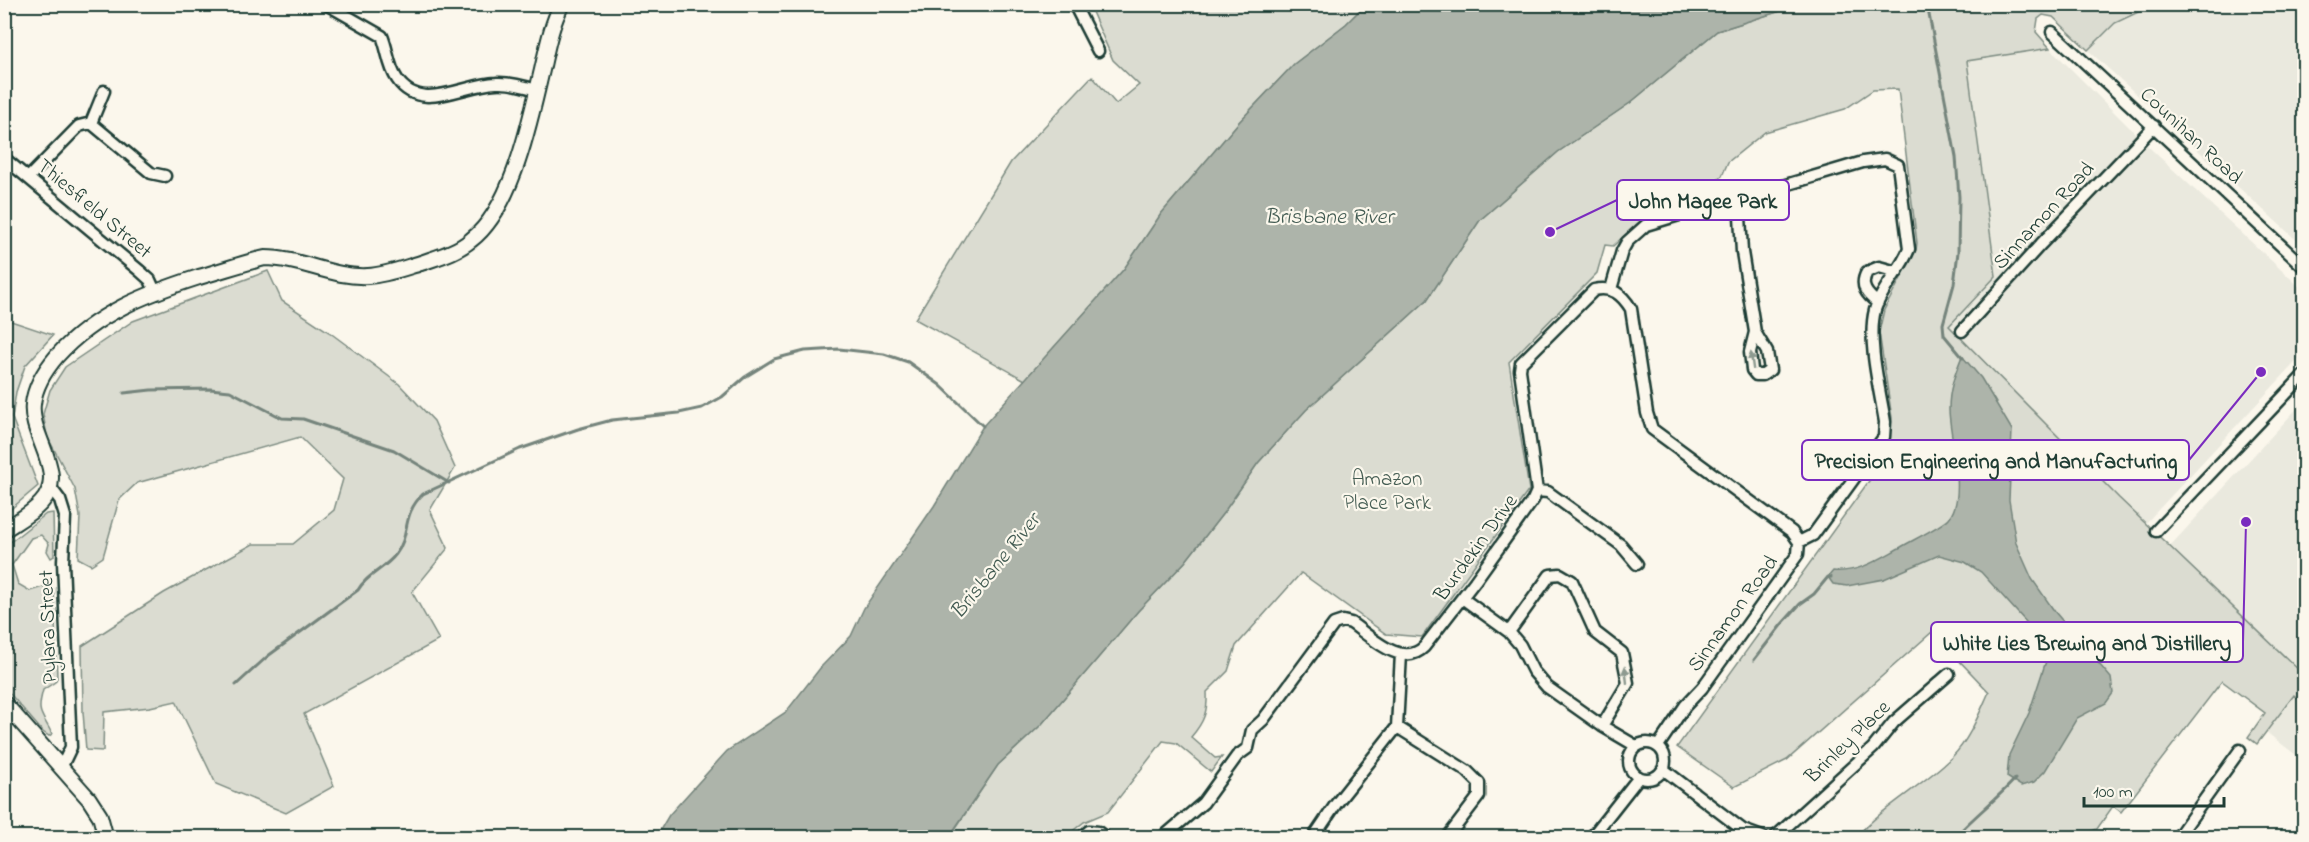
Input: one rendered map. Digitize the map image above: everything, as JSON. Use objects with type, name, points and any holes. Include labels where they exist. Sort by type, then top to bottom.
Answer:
[{"type":"street","points":[[326,4],[382,36],[391,68],[398,81],[411,93],[427,98],[493,83],[506,83],[537,90]]},
{"type":"street","points":[[4,530],[40,504],[51,488],[51,471],[37,435],[32,414],[33,399],[39,381],[51,363],[78,335],[114,310],[155,291],[265,258],[281,258],[341,274],[370,276],[399,270],[456,250],[480,232],[501,200],[521,153],[551,32],[562,4]]},
{"type":"street","points":[[1074,4],[1098,51]]},
{"type":"street","name":"Counihan Road","points":[[2052,32],[2304,267]]},
{"type":"street","points":[[91,123],[104,91]]},
{"type":"street","points":[[91,123],[151,173],[165,176]]},
{"type":"street","points":[[29,177],[79,126],[91,123]]},
{"type":"street","name":"Sinnamon Road","points":[[1962,331],[2041,244],[2154,126]]},
{"type":"street","name":"Thiesfield Street","points":[[4,158],[140,271],[150,280],[155,291]]},
{"type":"street","points":[[1799,542],[1792,532],[1652,429],[1647,412],[1631,309],[1624,298],[1611,289],[1622,251],[1627,242],[1646,225],[1679,215],[1711,194],[1738,198],[1863,162],[1885,159],[1898,165],[1910,243],[1905,260],[1878,303],[1866,293],[1864,288],[1867,272],[1879,267],[1897,272]]},
{"type":"street","points":[[1738,198],[1742,252],[1755,332]]},
{"type":"street","name":"Burdekin Drive","points":[[1401,654],[1418,652],[1462,598],[1533,500],[1537,491],[1520,370],[1521,363],[1588,294],[1594,290],[1611,289]]},
{"type":"street","name":"Sinnamon Road","points":[[1658,746],[1798,554],[1799,542],[1813,535],[1878,447],[1885,432],[1872,334],[1878,303]]},
{"type":"street","points":[[2156,531],[2304,375]]},
{"type":"street","name":"Pylara Street","points":[[51,488],[60,500],[65,516],[63,562],[71,747],[62,766]]},
{"type":"street","points":[[1537,491],[1548,492],[1612,538],[1637,564]]},
{"type":"street","points":[[1509,632],[1550,575],[1560,574],[1572,581],[1595,632],[1622,653],[1628,683],[1602,726]]},
{"type":"street","points":[[1462,598],[1509,632],[1520,645],[1541,682],[1602,726],[1636,746]]},
{"type":"street","points":[[1162,837],[1203,803],[1237,756],[1248,748],[1252,730],[1263,720],[1334,624],[1343,621],[1351,622],[1394,652],[1401,654],[1397,727],[1313,837]]},
{"type":"street","name":"Brinley Place","points":[[1774,837],[1873,748],[1894,722],[1949,674]]},
{"type":"street","points":[[4,703],[89,799],[100,816],[106,837]]},
{"type":"street","points":[[1397,727],[1467,771],[1479,783],[1479,796],[1447,837]]},
{"type":"street","points":[[1647,742],[1658,746],[1665,757],[1663,769],[1656,777],[1639,777],[1631,768],[1630,756],[1636,746],[1647,742]]},
{"type":"street","points":[[2177,837],[2240,750]]},
{"type":"street","points":[[1663,769],[1743,830],[1765,837]]},
{"type":"street","points":[[1592,837],[1639,777]]},
{"type":"street","points":[[1081,837],[1089,831],[1098,832],[1106,837]]},
{"type":"shaded area","points":[[2153,5],[2304,5],[2304,247],[2088,50],[2115,23]]},
{"type":"shaded area","points":[[2050,48],[2153,151],[2304,291],[2304,353],[2145,524],[1949,326],[1996,276],[1966,61]]},
{"type":"shaded area","points":[[2304,401],[2304,675],[2170,546]]},
{"type":"shaded area","points":[[2294,695],[2304,703],[2304,761],[2266,732]]},
{"type":"green space","points":[[1089,5],[1365,5],[1346,24],[1294,64],[1239,122],[1161,214],[1124,269],[1025,380],[915,319],[1011,162],[1092,76],[1116,104],[1139,85],[1113,60]]},
{"type":"green space","name":"Amazon Place Park","points":[[1800,5],[2153,5],[2115,23],[2088,50],[2053,17],[2043,15],[2038,19],[2036,32],[2050,48],[1967,61],[1996,276],[1949,326],[2119,498],[2304,675],[2304,703],[2294,695],[2257,744],[2248,737],[2265,713],[2222,681],[2121,812],[2113,806],[2097,829],[2078,837],[1856,837],[1952,757],[1969,735],[1989,692],[1932,632],[1787,760],[1734,787],[1677,747],[1887,456],[1892,418],[1879,332],[1884,310],[1916,250],[1917,243],[1898,89],[1873,90],[1845,109],[1765,132],[1728,162],[1722,176],[1675,208],[1648,214],[1613,246],[1605,245],[1597,273],[1509,362],[1529,490],[1422,637],[1386,634],[1301,573],[1236,646],[1228,671],[1207,692],[1204,716],[1191,737],[1215,758],[1222,757],[1211,772],[1176,743],[1163,741],[1108,812],[1084,822],[1065,837],[949,838],[998,765],[1041,725],[1138,611],[1185,562],[1258,463],[1306,410],[1427,300],[1480,220],[1558,152],[1630,103],[1717,31]]},
{"type":"green space","points":[[268,271],[282,301],[329,332],[399,384],[434,421],[455,468],[430,510],[448,548],[412,592],[439,640],[304,714],[334,786],[286,813],[216,784],[176,701],[150,707],[104,712],[103,751],[86,750],[82,646],[164,593],[253,544],[293,544],[334,510],[343,479],[300,437],[137,483],[119,500],[103,557],[91,565],[78,558],[80,516],[75,489],[47,436],[43,414],[50,390],[65,367],[133,321]]},
{"type":"green space","points":[[5,319],[53,335],[25,366],[16,392],[12,418],[38,486],[5,514]]},
{"type":"green space","points":[[53,513],[54,556],[51,558],[47,551],[49,544],[41,535],[31,538],[12,565],[18,584],[30,591],[46,586],[54,589],[57,678],[43,690],[40,704],[41,714],[52,734],[49,736],[5,688],[4,547],[46,514]]},
{"type":"water","name":"Brisbane River","points":[[1365,5],[1800,5],[1717,31],[1630,103],[1558,152],[1480,220],[1427,300],[1306,410],[1258,463],[1185,562],[1138,611],[1041,725],[998,765],[949,837],[656,837],[669,815],[727,751],[786,712],[821,667],[851,636],[864,608],[934,506],[983,426],[1124,269],[1161,214],[1239,122],[1294,64],[1346,24]]},
{"type":"water","points":[[1962,356],[1981,378],[2012,430],[2009,500],[2016,543],[2032,579],[2055,612],[2111,678],[2113,693],[2106,703],[2077,718],[2045,771],[2034,782],[2021,786],[2007,777],[2009,755],[2029,713],[2047,658],[2026,622],[1981,572],[1965,562],[1939,555],[1884,579],[1847,586],[1833,584],[1828,577],[1833,571],[1852,570],[1877,560],[1949,518],[1957,495],[1957,481],[1949,402]]},
{"type":"waterway","points":[[1927,4],[1956,157],[1959,197],[1958,252],[1954,284],[1943,324],[1944,335],[1963,358]]},
{"type":"waterway","points":[[236,685],[268,656],[358,590],[366,580],[392,559],[401,547],[412,509],[423,494],[520,449],[578,429],[612,420],[679,413],[702,408],[722,397],[745,377],[774,359],[805,351],[839,349],[884,354],[908,362],[940,385],[983,426]]},
{"type":"waterway","points":[[124,393],[151,390],[230,391],[282,418],[303,419],[394,450],[449,483]]},
{"type":"waterway","points":[[1754,660],[1800,604],[1814,594],[1828,577],[1831,577]]},
{"type":"waterway","points":[[1954,838],[2015,779]]},
{"type":"place","name":"John Magee Park","points":[[1550,232]]},
{"type":"place","name":"Precision Engineering and Manufacturing","points":[[2261,372]]},
{"type":"place","name":"White Lies Brewing and Distillery","points":[[2246,522]]}]
